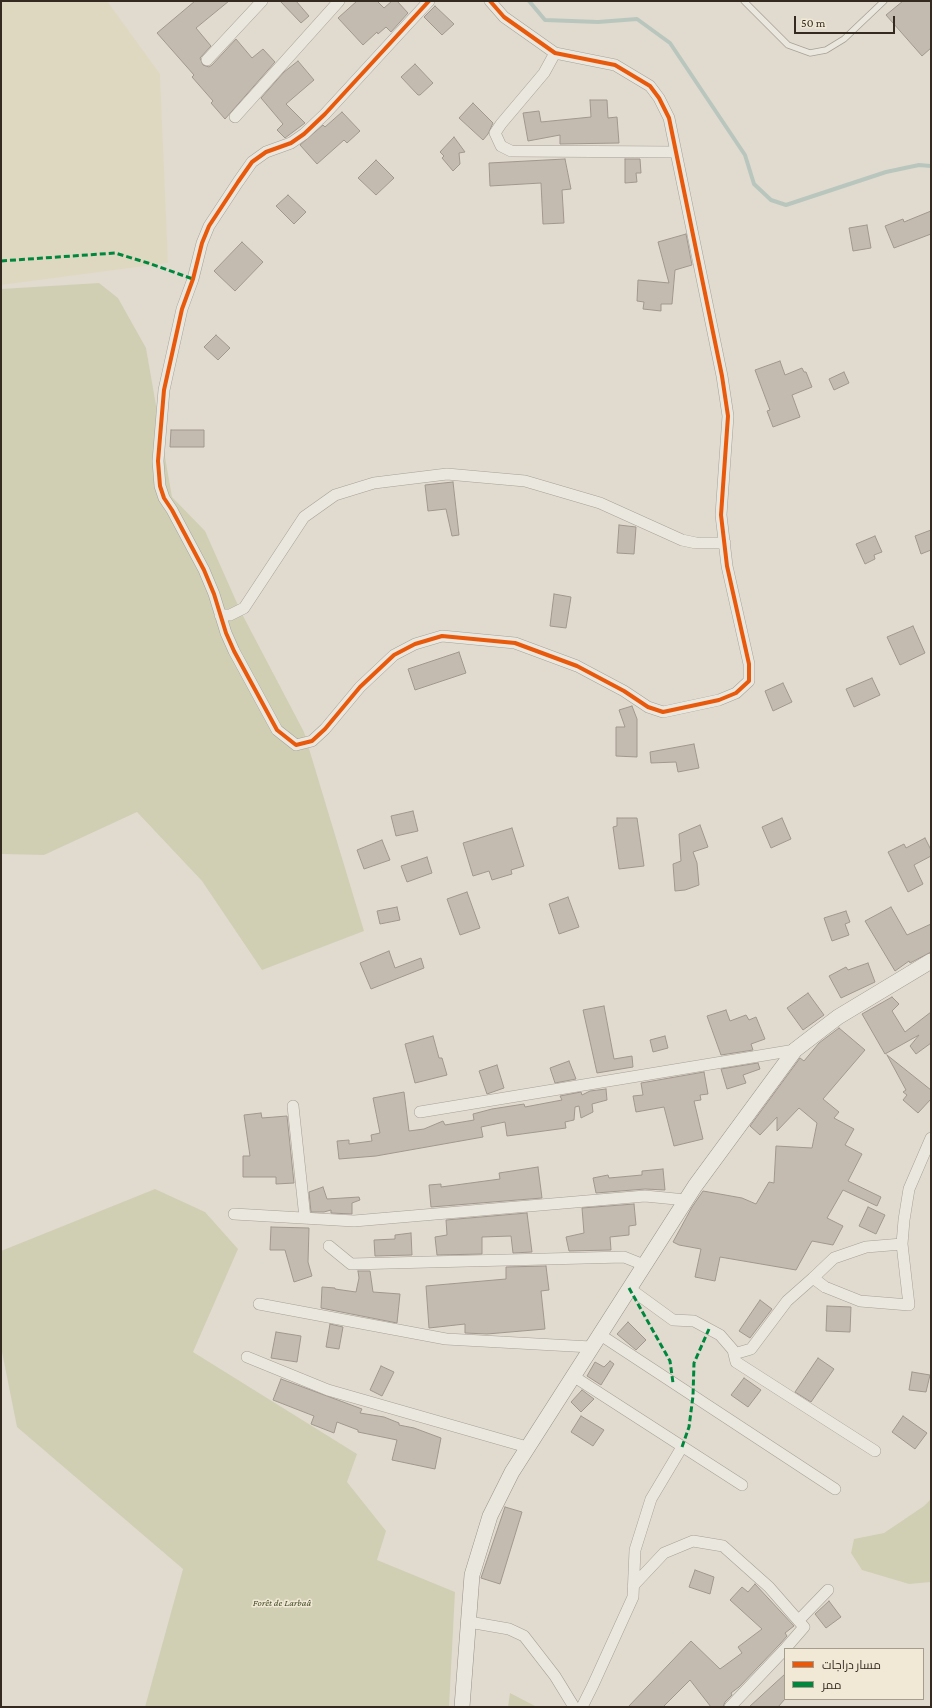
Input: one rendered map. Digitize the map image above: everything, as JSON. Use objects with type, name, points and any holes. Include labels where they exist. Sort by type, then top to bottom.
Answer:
[{"type":"street","points":[[207,60],[262,1]]},
{"type":"street","points":[[235,117],[339,1]]},
{"type":"street","points":[[429,1],[325,114],[304,134],[291,143],[266,152],[252,162],[209,226],[202,243],[193,279],[182,309],[164,390],[158,461],[160,486],[164,498],[204,570],[234,651],[277,730],[296,745],[312,741],[325,730],[360,687],[394,655],[415,644],[442,636],[515,643],[577,666],[624,691],[648,707],[663,712],[719,700],[736,693],[749,681],[749,664],[727,566],[721,515],[728,416],[722,376],[669,118],[659,98],[650,86],[616,66],[555,53],[504,17],[490,1]]},
{"type":"street","points":[[555,53],[544,73],[495,133],[500,146],[511,151],[675,152]]},
{"type":"street","points":[[220,615],[236,613],[244,608],[304,517],[335,495],[374,483],[447,474],[524,481],[600,503],[682,540],[696,543],[724,543]]},
{"type":"street","points":[[462,1707],[472,1575],[490,1516],[512,1472],[527,1447],[686,1200],[795,1050],[838,1017],[931,961]]},
{"type":"street","points":[[420,1112],[795,1050]]},
{"type":"street","points":[[293,1106],[305,1218]]},
{"type":"street","points":[[813,1278],[825,1287],[860,1301],[909,1305],[902,1244],[909,1188],[931,1138]]},
{"type":"street","points":[[234,1214],[354,1221],[645,1196],[686,1200]]},
{"type":"street","points":[[734,1354],[751,1349],[787,1301],[834,1258],[866,1246],[902,1244]]},
{"type":"street","points":[[329,1246],[351,1264],[624,1257],[644,1265]]},
{"type":"street","points":[[629,1288],[673,1320],[694,1321],[720,1335],[733,1350],[736,1362],[875,1451]]},
{"type":"street","points":[[259,1304],[446,1339],[591,1347]]},
{"type":"street","points":[[600,1334],[835,1489]]},
{"type":"street","points":[[247,1357],[328,1390],[527,1447]]},
{"type":"street","points":[[573,1376],[742,1485]]},
{"type":"street","points":[[582,1707],[633,1597],[635,1550],[651,1499],[682,1447]]},
{"type":"street","points":[[633,1586],[664,1553],[693,1541],[723,1546],[769,1587],[804,1627],[786,1648]]},
{"type":"street","points":[[799,1620],[828,1590]]},
{"type":"street","points":[[469,1622],[510,1629],[524,1636],[555,1676],[574,1707]]},
{"type":"street","points":[[730,1707],[784,1650]]},
{"type":"lane","points":[[744,1],[788,45],[810,53],[826,50],[844,39],[884,1]]},
{"type":"shaded area","points":[[1,1],[107,1],[160,74],[168,263],[1,285]]},
{"type":"green space","points":[[99,283],[118,298],[146,348],[172,497],[205,531],[241,612],[304,732],[364,931],[262,970],[202,881],[137,812],[44,855],[1,854],[1,289]]},
{"type":"green space","name":"Forêt de Larbaâ","points":[[155,1189],[205,1212],[238,1249],[193,1352],[357,1454],[347,1482],[386,1531],[377,1560],[455,1592],[449,1707],[145,1707],[183,1569],[17,1427],[1,1347],[1,1251]]},
{"type":"green space","points":[[931,1499],[931,1582],[909,1584],[862,1570],[851,1553],[854,1539],[884,1533],[924,1506]]},
{"type":"green space","points":[[510,1693],[537,1707],[508,1707]]},
{"type":"building","points":[[195,1],[229,1],[196,28],[211,46],[200,58],[203,65],[209,67],[212,65],[236,39],[252,58],[263,49],[275,62],[225,119],[211,103],[213,101],[192,77],[194,75],[157,33]]},
{"type":"building","points":[[280,1],[296,1],[309,16],[301,23]]},
{"type":"building","points":[[357,1],[377,1],[384,8],[392,1],[397,1],[408,13],[391,32],[386,27],[378,34],[377,32],[363,45],[338,18]]},
{"type":"building","points":[[903,1],[931,1],[931,48],[922,56],[886,15]]},
{"type":"building","points":[[435,6],[454,24],[442,35],[424,17]]},
{"type":"building","points":[[298,61],[314,80],[286,104],[305,123],[285,138],[277,130],[283,124],[261,98],[284,72]]},
{"type":"building","points":[[415,64],[433,83],[420,95],[418,95],[401,77]]},
{"type":"building","points":[[590,100],[607,100],[608,118],[617,117],[619,143],[560,144],[560,135],[528,141],[523,113],[539,111],[541,122],[591,117]]},
{"type":"building","points":[[473,103],[493,123],[488,134],[483,140],[459,118]]},
{"type":"building","points":[[342,112],[360,131],[347,143],[344,140],[317,164],[300,145],[323,125],[325,127]]},
{"type":"building","points":[[454,137],[465,152],[459,153],[460,164],[453,171],[442,158],[444,156],[440,152]]},
{"type":"building","points":[[565,159],[571,189],[562,190],[564,223],[543,224],[541,183],[490,186],[489,163]]},
{"type":"building","points":[[625,159],[640,159],[641,173],[636,173],[637,182],[625,183]]},
{"type":"building","points":[[376,160],[394,178],[376,195],[358,178]]},
{"type":"building","points":[[288,195],[306,212],[294,224],[276,206]]},
{"type":"building","points":[[931,211],[931,234],[894,248],[885,226],[903,219],[904,222]]},
{"type":"building","points":[[867,225],[871,248],[853,251],[849,228]]},
{"type":"building","points":[[686,234],[692,265],[675,270],[672,304],[661,304],[661,311],[643,309],[644,302],[637,301],[638,280],[669,283],[658,242]]},
{"type":"building","points":[[242,242],[263,262],[235,291],[214,271]]},
{"type":"building","points":[[216,335],[230,348],[218,360],[204,347]]},
{"type":"building","points":[[780,361],[785,375],[802,368],[804,372],[806,372],[812,387],[792,395],[800,417],[773,427],[767,411],[770,410],[755,370]]},
{"type":"building","points":[[844,372],[849,383],[834,390],[829,379]]},
{"type":"building","points":[[171,430],[204,430],[204,447],[170,447]]},
{"type":"building","points":[[453,482],[459,535],[452,536],[446,509],[428,511],[425,485]]},
{"type":"building","points":[[619,525],[636,527],[634,554],[617,553]]},
{"type":"building","points":[[931,530],[931,550],[921,554],[915,536]]},
{"type":"building","points":[[875,536],[882,552],[874,555],[875,559],[865,564],[856,544]]},
{"type":"building","points":[[554,594],[571,597],[566,628],[550,626]]},
{"type":"building","points":[[913,626],[925,653],[900,665],[887,637]]},
{"type":"building","points":[[459,652],[466,673],[415,690],[408,669]]},
{"type":"building","points":[[872,678],[880,695],[854,707],[846,689]]},
{"type":"building","points":[[783,683],[792,702],[773,711],[765,691]]},
{"type":"building","points":[[632,706],[637,719],[637,757],[616,756],[616,727],[625,727],[619,710]]},
{"type":"building","points":[[694,744],[699,768],[678,772],[676,762],[651,763],[650,752]]},
{"type":"building","points":[[413,811],[418,831],[396,836],[391,816]]},
{"type":"building","points":[[617,818],[637,818],[644,866],[619,869],[613,827],[617,826]]},
{"type":"building","points":[[782,818],[791,839],[771,848],[762,827]]},
{"type":"building","points":[[700,825],[708,847],[693,852],[697,863],[699,885],[685,890],[675,891],[673,864],[681,861],[679,834]]},
{"type":"building","points":[[512,828],[524,866],[511,870],[512,874],[492,880],[489,871],[473,876],[463,843]]},
{"type":"building","points":[[925,838],[931,850],[931,856],[914,865],[923,884],[908,892],[888,852],[904,844],[906,848]]},
{"type":"building","points":[[382,840],[390,860],[364,869],[357,850]]},
{"type":"building","points":[[427,857],[432,873],[407,882],[401,866]]},
{"type":"building","points":[[467,892],[480,928],[460,935],[447,899]]},
{"type":"building","points":[[568,897],[579,927],[559,934],[549,904]]},
{"type":"building","points":[[397,907],[400,920],[380,924],[377,911]]},
{"type":"building","points":[[891,907],[907,935],[931,924],[931,952],[910,963],[909,961],[895,971],[865,921]]},
{"type":"building","points":[[846,911],[850,922],[845,924],[849,935],[832,941],[824,918]]},
{"type":"building","points":[[389,951],[395,968],[421,958],[424,968],[371,989],[360,963]]},
{"type":"building","points":[[868,963],[875,982],[841,998],[829,976],[846,967],[848,970]]},
{"type":"building","points":[[808,993],[824,1015],[803,1030],[787,1008]]},
{"type":"building","points":[[892,997],[899,1004],[892,1011],[905,1032],[931,1012],[931,1043],[916,1054],[910,1046],[919,1035],[885,1054],[862,1014]]},
{"type":"building","points":[[604,1006],[614,1059],[632,1056],[633,1067],[597,1073],[583,1010]]},
{"type":"building","points":[[726,1010],[730,1021],[746,1015],[749,1020],[756,1017],[765,1039],[751,1044],[753,1050],[721,1055],[707,1016]]},
{"type":"building","points":[[839,1028],[865,1050],[823,1099],[839,1112],[834,1118],[854,1129],[845,1145],[862,1154],[848,1181],[881,1197],[877,1206],[843,1190],[827,1218],[843,1226],[833,1245],[812,1241],[796,1270],[720,1257],[715,1281],[695,1277],[701,1249],[679,1245],[673,1242],[692,1207],[703,1191],[742,1198],[756,1204],[769,1182],[774,1183],[776,1146],[812,1148],[817,1123],[799,1108],[777,1131],[777,1117],[760,1135],[750,1126],[800,1058],[804,1061],[819,1043]]},
{"type":"building","points":[[433,1036],[439,1058],[442,1058],[447,1075],[415,1083],[405,1044]]},
{"type":"building","points":[[665,1036],[668,1048],[653,1052],[650,1040]]},
{"type":"building","points":[[887,1055],[931,1090],[931,1099],[918,1113],[903,1100],[907,1095],[903,1092],[906,1090]]},
{"type":"building","points":[[569,1061],[576,1079],[555,1083],[550,1068]]},
{"type":"building","points":[[758,1063],[760,1069],[743,1075],[746,1083],[727,1089],[721,1069]]},
{"type":"building","points":[[497,1065],[504,1088],[487,1094],[479,1071]]},
{"type":"building","points":[[704,1072],[708,1094],[700,1095],[701,1100],[694,1101],[703,1139],[674,1146],[664,1107],[636,1112],[633,1096],[643,1095],[641,1083]]},
{"type":"building","points":[[606,1089],[607,1100],[592,1104],[593,1112],[581,1118],[579,1106],[575,1107],[574,1120],[565,1122],[566,1128],[507,1136],[505,1122],[481,1127],[483,1137],[376,1156],[339,1159],[337,1141],[349,1140],[349,1144],[372,1141],[371,1135],[380,1133],[373,1098],[404,1092],[409,1131],[424,1129],[443,1121],[445,1125],[474,1120],[473,1114],[492,1109],[524,1104],[525,1107],[562,1100],[560,1096],[581,1092],[582,1095],[590,1091]]},
{"type":"building","points":[[261,1113],[262,1118],[287,1116],[294,1183],[276,1184],[276,1177],[243,1177],[243,1156],[250,1156],[244,1115]]},
{"type":"building","points":[[538,1167],[542,1198],[431,1207],[429,1185],[441,1184],[441,1187],[500,1179],[499,1173]]},
{"type":"building","points":[[663,1169],[665,1190],[645,1189],[596,1193],[593,1178],[608,1175],[609,1178],[642,1175],[642,1171]]},
{"type":"building","points":[[323,1187],[327,1199],[359,1197],[360,1200],[352,1203],[352,1214],[331,1213],[331,1210],[324,1212],[311,1212],[309,1192]]},
{"type":"building","points":[[634,1204],[636,1225],[629,1226],[629,1235],[610,1237],[611,1250],[569,1251],[566,1237],[584,1233],[582,1208]]},
{"type":"building","points":[[868,1207],[885,1215],[876,1234],[859,1226]]},
{"type":"building","points":[[527,1213],[532,1252],[513,1253],[511,1236],[482,1237],[482,1254],[437,1255],[435,1237],[447,1235],[446,1220]]},
{"type":"building","points":[[271,1227],[309,1228],[308,1262],[312,1276],[294,1282],[285,1250],[270,1250]]},
{"type":"building","points":[[411,1233],[412,1255],[375,1256],[374,1240],[395,1239],[395,1235]]},
{"type":"building","points":[[546,1266],[549,1290],[541,1291],[545,1329],[487,1334],[465,1333],[465,1324],[429,1328],[426,1286],[506,1279],[506,1267]]},
{"type":"building","points":[[358,1271],[370,1271],[373,1292],[400,1294],[397,1323],[321,1308],[322,1287],[356,1292],[359,1278]]},
{"type":"building","points":[[760,1300],[772,1309],[750,1338],[739,1331]]},
{"type":"building","points":[[827,1306],[851,1307],[850,1332],[826,1331]]},
{"type":"building","points":[[628,1322],[646,1340],[636,1350],[617,1334]]},
{"type":"building","points":[[330,1324],[343,1327],[339,1349],[326,1347]]},
{"type":"building","points":[[276,1332],[301,1336],[297,1362],[271,1358]]},
{"type":"building","points":[[818,1358],[834,1369],[811,1402],[795,1392]]},
{"type":"building","points":[[610,1361],[614,1364],[601,1385],[587,1376],[595,1362],[604,1367]]},
{"type":"building","points":[[381,1366],[394,1372],[382,1396],[370,1390]]},
{"type":"building","points":[[912,1372],[930,1375],[926,1392],[909,1390]]},
{"type":"building","points":[[744,1378],[761,1390],[748,1407],[731,1395]]},
{"type":"building","points":[[281,1379],[362,1409],[360,1413],[384,1417],[399,1423],[399,1425],[414,1428],[441,1438],[435,1469],[392,1460],[397,1440],[358,1432],[358,1430],[337,1422],[334,1433],[311,1424],[314,1416],[273,1400]]},
{"type":"building","points":[[582,1390],[594,1399],[581,1412],[571,1402]]},
{"type":"building","points":[[581,1416],[604,1430],[593,1446],[571,1432]]},
{"type":"building","points":[[903,1416],[927,1433],[915,1449],[892,1432]]},
{"type":"building","points":[[505,1507],[522,1512],[500,1584],[481,1578]]},
{"type":"building","points":[[695,1570],[714,1577],[710,1594],[689,1587]]},
{"type":"building","points":[[755,1584],[794,1626],[785,1633],[787,1636],[780,1644],[739,1687],[731,1693],[732,1695],[725,1702],[723,1707],[711,1707],[690,1680],[663,1707],[628,1707],[691,1641],[720,1669],[742,1653],[738,1647],[762,1629],[730,1600],[742,1587],[748,1592]]},
{"type":"building","points":[[829,1601],[841,1617],[826,1628],[815,1614]]},
{"type":"building","points":[[784,1675],[784,1700],[778,1707],[749,1707]]},
{"type":"waterway","points":[[529,1],[545,20],[598,22],[637,19],[670,43],[745,155],[754,184],[771,200],[786,205],[886,172],[919,165],[931,166]]},
{"type":"marked path","points":[[1,261],[115,253],[193,279]]},
{"type":"marked path","points":[[629,1288],[670,1361],[673,1383]]},
{"type":"marked path","points":[[682,1447],[689,1427],[693,1396],[694,1363],[709,1329]]},
{"type":"cycle path","points":[[429,1],[325,114],[304,134],[291,143],[266,152],[252,162],[238,182],[209,226],[202,243],[193,279],[182,309],[164,390],[158,461],[160,486],[164,498],[204,570],[214,594],[226,633],[234,651],[277,730],[296,745],[312,741],[325,729],[360,687],[394,655],[415,644],[442,636],[515,643],[577,666],[624,691],[648,707],[663,712],[719,700],[736,693],[749,681],[749,664],[727,566],[721,515],[728,416],[722,376],[669,118],[659,98],[650,86],[615,65],[555,53],[504,17],[490,1]]}]
